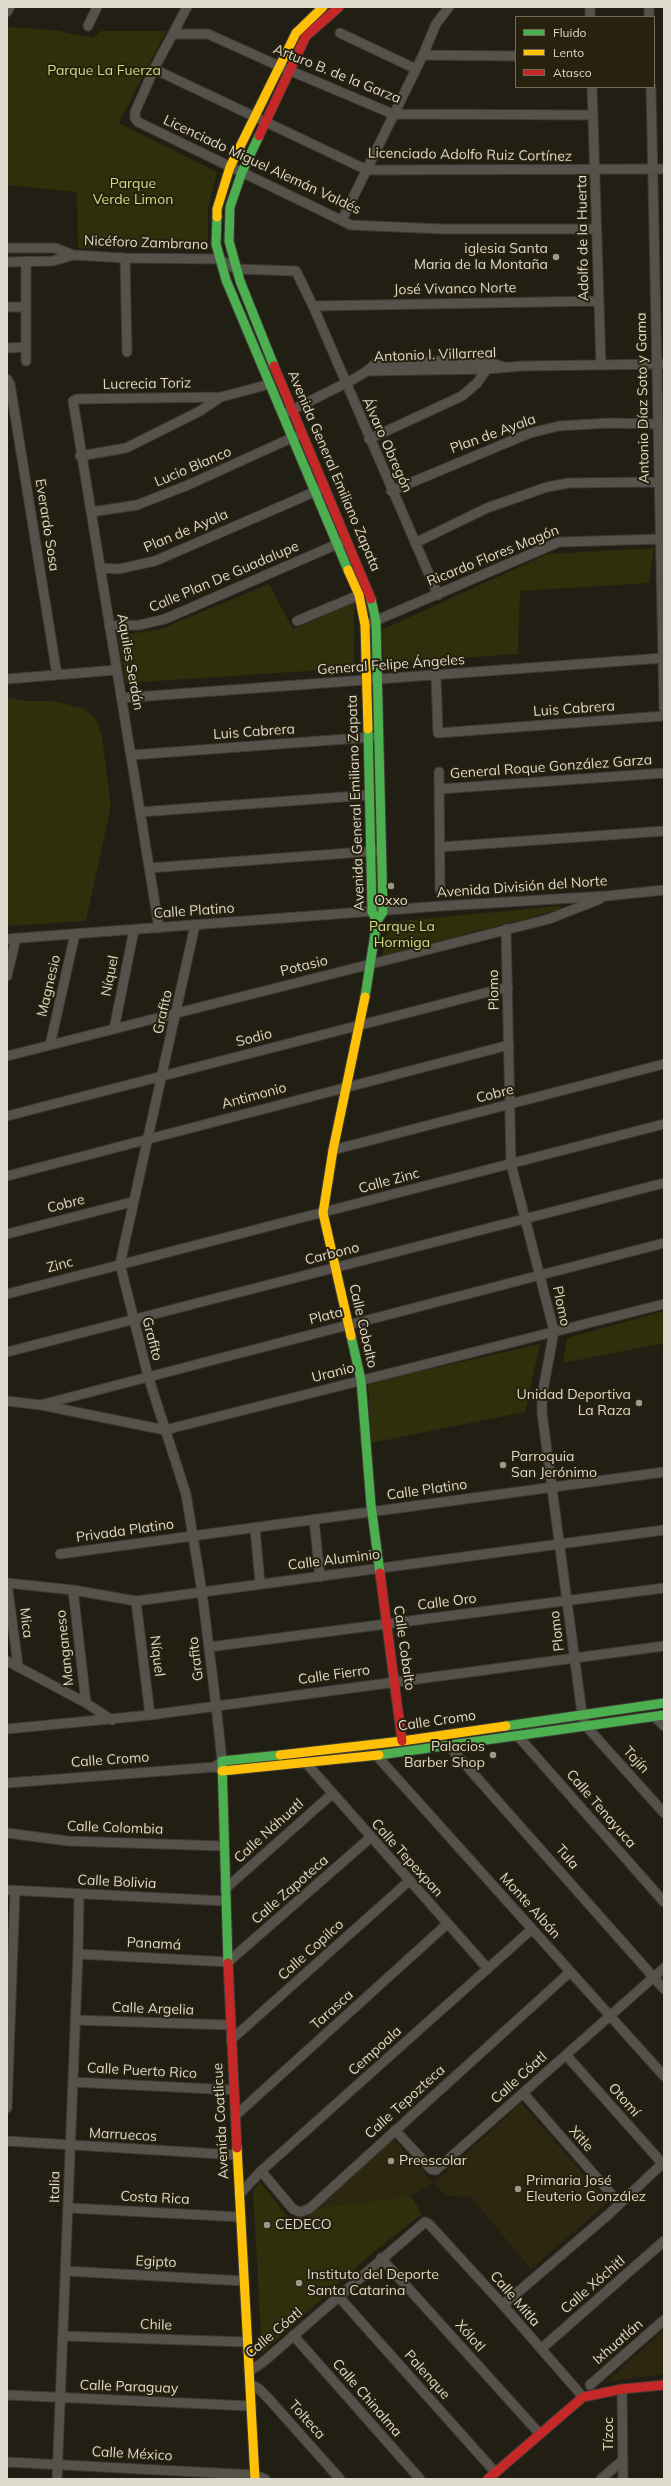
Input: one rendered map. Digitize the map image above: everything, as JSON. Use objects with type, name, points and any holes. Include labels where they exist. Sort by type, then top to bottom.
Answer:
[{"type":"street","points":[[7,12],[10,7]]},
{"type":"street","points":[[88,26],[97,7]]},
{"type":"street","points":[[154,69],[187,7]]},
{"type":"street","name":"Avenida General Emiliano Zapata","points":[[323,7],[298,30],[230,167],[217,209],[216,237],[219,258],[226,280],[359,595],[365,625],[365,681],[370,795],[372,912],[377,921],[383,912],[383,851],[376,621],[368,588],[324,488],[236,269],[229,241],[228,223],[233,195],[242,172],[306,36],[338,7]]},
{"type":"street","points":[[342,220],[368,170],[423,55],[436,24],[449,7]]},
{"type":"street","points":[[340,33],[416,69]]},
{"type":"street","name":"Arturo B. de la Garza","points":[[173,34],[208,34],[290,71],[394,114],[592,115]]},
{"type":"street","points":[[423,55],[515,56]]},
{"type":"street","name":"Licenciado Adolfo Ruiz Cortínez","points":[[154,69],[368,170],[664,169]]},
{"type":"street","name":"Licenciado Miguel Alemán Valdés","points":[[154,69],[135,112],[135,118],[138,122],[342,220],[358,226],[442,229],[596,229]]},
{"type":"street","name":"Adolfo de la Huerta","points":[[592,88],[592,115],[596,170],[596,229],[600,365]]},
{"type":"street","name":"Antonio Díaz Soto y Gama","points":[[651,88],[660,364],[658,482],[662,539],[664,708]]},
{"type":"street","name":"Nicéforo Zambrano","points":[[7,248],[55,248],[73,255],[125,258],[219,258],[236,269]]},
{"type":"street","name":"Nicéforo Zambrano","points":[[7,262],[53,261],[73,255]]},
{"type":"street","points":[[125,258],[126,352]]},
{"type":"street","points":[[26,261],[26,361]]},
{"type":"street","points":[[236,269],[296,272],[313,306]]},
{"type":"street","name":"José Vivanco Norte","points":[[313,306],[598,301]]},
{"type":"street","name":"Álvaro Obregón","points":[[313,306],[344,383],[438,595]]},
{"type":"street","points":[[7,307],[26,307]]},
{"type":"street","points":[[7,348],[26,347]]},
{"type":"street","points":[[369,439],[462,396],[470,390],[492,361]]},
{"type":"street","name":"Antonio I. Villarreal","points":[[283,414],[367,371],[377,362],[492,361],[504,367]]},
{"type":"street","name":"Antonio I. Villarreal","points":[[367,371],[660,364]]},
{"type":"street","name":"Everardo Sosa","points":[[7,379],[57,675]]},
{"type":"street","points":[[80,456],[126,448],[165,429],[221,397],[270,384]]},
{"type":"street","name":"Lucrecia Toriz","points":[[73,401],[77,399],[221,397]]},
{"type":"street","name":"Aquiles Serdán","points":[[73,401],[80,456],[91,512],[116,670],[132,755],[159,928]]},
{"type":"street","name":"Plan de Ayala","points":[[391,491],[530,433],[559,426],[609,423],[658,424]]},
{"type":"street","name":"Lucio Blanco","points":[[91,512],[137,505],[188,485],[302,433]]},
{"type":"street","points":[[415,543],[487,508],[546,487],[569,483],[658,482]]},
{"type":"street","name":"Plan de Ayala","points":[[100,568],[119,568],[155,561],[324,488]]},
{"type":"street","name":"Ricardo Flores Magón","points":[[365,625],[559,542],[662,539]]},
{"type":"street","name":"Calle Plan De Guadalupe","points":[[109,626],[139,625],[165,619],[347,540]]},
{"type":"street","points":[[297,621],[359,595]]},
{"type":"street","name":"General Felipe Ángeles","points":[[121,698],[378,681],[663,658]]},
{"type":"street","points":[[7,679],[116,670]]},
{"type":"street","name":"Luis Cabrera","points":[[436,676],[438,733],[664,716]]},
{"type":"street","name":"Luis Cabrera","points":[[132,755],[379,737]]},
{"type":"street","points":[[439,772],[440,890]]},
{"type":"street","name":"General Roque González Garza","points":[[440,789],[664,772]]},
{"type":"street","points":[[140,812],[370,795]]},
{"type":"street","points":[[440,847],[664,831]]},
{"type":"street","points":[[149,868],[383,851]]},
{"type":"street","name":"Avenida División del Norte","points":[[383,912],[606,896],[664,890]]},
{"type":"street","name":"Potasio","points":[[7,1056],[559,916],[606,896]]},
{"type":"street","name":"Calle Platino","points":[[11,939],[383,912]]},
{"type":"street","name":"Calle Cobalto","points":[[377,921],[372,963],[333,1150],[323,1213],[361,1380],[372,1512],[402,1741]]},
{"type":"street","name":"Grafito","points":[[195,925],[163,1075],[132,1202],[120,1264],[148,1376],[184,1484],[194,1536],[202,1592],[216,1705],[220,1766]]},
{"type":"street","name":"Plomo","points":[[506,929],[511,1164],[524,1220],[540,1274],[554,1331],[542,1402],[554,1488],[559,1544],[574,1658],[582,1714],[586,1726]]},
{"type":"street","name":"Níquel","points":[[114,1029],[134,930]]},
{"type":"street","name":"Magnesio","points":[[50,1045],[75,934]]},
{"type":"street","points":[[7,976],[11,939]]},
{"type":"street","name":"Sodio","points":[[7,1116],[508,987]]},
{"type":"street","name":"Antimonio","points":[[7,1176],[147,1138],[509,1045]]},
{"type":"street","name":"Cobre","points":[[333,1150],[664,1064]]},
{"type":"street","name":"Calle Zinc","points":[[120,1264],[323,1213],[664,1124]]},
{"type":"street","name":"Carbono","points":[[7,1352],[664,1183]]},
{"type":"street","name":"Cobre","points":[[7,1234],[132,1202]]},
{"type":"street","name":"Plata","points":[[41,1405],[540,1274],[664,1243]]},
{"type":"street","name":"Zinc","points":[[7,1294],[120,1264]]},
{"type":"street","name":"Uranio","points":[[7,1401],[41,1405],[165,1430],[664,1304]]},
{"type":"street","name":"Calle Platino","points":[[194,1536],[664,1472]]},
{"type":"street","points":[[314,1519],[320,1577]]},
{"type":"street","points":[[255,1528],[260,1583]]},
{"type":"street","name":"Calle Aluminio","points":[[7,1583],[73,1590],[136,1601],[260,1583],[320,1577],[664,1530]]},
{"type":"street","name":"Privada Platino","points":[[60,1554],[194,1536]]},
{"type":"street","name":"Mica","points":[[7,1583],[18,1665]]},
{"type":"street","name":"Calle Oro","points":[[209,1647],[664,1588]]},
{"type":"street","name":"Manganeso","points":[[73,1590],[86,1703]]},
{"type":"street","name":"Níquel","points":[[136,1601],[150,1715]]},
{"type":"street","name":"Calle Fierro","points":[[7,1728],[112,1720],[664,1646]]},
{"type":"street","points":[[7,1662],[18,1665],[86,1703],[112,1720]]},
{"type":"street","name":"Calle Cromo","points":[[220,1766],[664,1703]]},
{"type":"street","points":[[660,1716],[664,1726]]},
{"type":"street","name":"Calle Cromo","points":[[7,1783],[220,1766],[306,1763],[376,1755],[660,1716]]},
{"type":"street","name":"Tajín","points":[[586,1726],[664,1813]]},
{"type":"street","name":"Calle Tenayuca","points":[[517,1735],[664,1902]]},
{"type":"street","name":"Tula","points":[[448,1745],[664,1989]]},
{"type":"street","name":"Monte Albán","points":[[376,1755],[664,2076]]},
{"type":"street","name":"Calle Tepexpan","points":[[306,1763],[370,1838],[488,1969]]},
{"type":"street","name":"Avenida Coatlicue","points":[[220,1766],[233,2090],[255,2477]]},
{"type":"street","name":"Calle Náhuatl","points":[[225,1889],[332,1794]]},
{"type":"street","name":"Calle Colombia","points":[[7,1833],[68,1841],[223,1846]]},
{"type":"street","name":"Calle Zapoteca","points":[[228,1962],[370,1838]]},
{"type":"street","name":"Calle Copilco","points":[[231,2040],[409,1881]]},
{"type":"street","points":[[7,2108],[11,1890]]},
{"type":"street","name":"Calle Bolivia","points":[[11,1890],[78,1895],[225,1901]]},
{"type":"street","name":"Italia","points":[[57,2479],[69,2208],[78,1954],[78,1895]]},
{"type":"street","name":"Tarasca","points":[[235,2116],[447,1924]]},
{"type":"street","name":"Cempoala","points":[[239,2195],[261,2171],[532,1929]]},
{"type":"street","name":"Panamá","points":[[78,1954],[228,1962]]},
{"type":"street","name":"Calle Cóatl","points":[[395,2130],[431,2168],[435,2170],[664,1968]]},
{"type":"street","name":"Calle Tepozteca","points":[[261,2171],[293,2209],[303,2212],[314,2206],[395,2130],[570,1972]]},
{"type":"street","name":"Calle Argelia","points":[[75,2020],[230,2025]]},
{"type":"street","name":"Otomí","points":[[566,2055],[663,2162]]},
{"type":"street","name":"Calle Puerto Rico","points":[[73,2082],[233,2090]]},
{"type":"street","name":"Xitle","points":[[523,2093],[620,2203]]},
{"type":"street","name":"Marruecos","points":[[7,2141],[237,2156]]},
{"type":"street","points":[[503,2305],[620,2203],[663,2162]]},
{"type":"street","name":"Costa Rica","points":[[69,2208],[241,2217]]},
{"type":"street","name":"Calle Cóatl","points":[[249,2371],[293,2336],[381,2258],[425,2222]]},
{"type":"street","name":"Calle Mitla","points":[[425,2222],[429,2224],[503,2305],[583,2397]]},
{"type":"street","name":"Calle Xóchitl","points":[[541,2350],[664,2242]]},
{"type":"street","name":"Xólotl","points":[[381,2258],[539,2433]]},
{"type":"street","name":"Egipto","points":[[66,2272],[244,2281]]},
{"type":"street","name":"Palenque","points":[[338,2296],[495,2472]]},
{"type":"street","name":"Ixhuatlán","points":[[590,2385],[664,2320]]},
{"type":"street","name":"Chile","points":[[63,2336],[247,2342]]},
{"type":"street","name":"Calle Chinalma","points":[[293,2336],[420,2479]]},
{"type":"street","name":"Tolteca","points":[[250,2384],[258,2388],[268,2398],[340,2479]]},
{"type":"street","points":[[488,2479],[539,2433],[583,2397],[622,2389],[664,2385]]},
{"type":"street","name":"Tízoc","points":[[622,2389],[623,2479]]},
{"type":"street","name":"Calle Paraguay","points":[[7,2395],[251,2406]]},
{"type":"street","points":[[601,2479],[623,2460]]},
{"type":"street","name":"Calle México","points":[[7,2462],[255,2477]]},
{"type":"street","points":[[255,2477],[265,2479]]},
{"type":"shaded area","name":"Primaria José Eleuterio González","points":[[521,2103],[608,2202],[531,2269],[471,2197],[446,2196],[434,2183]]},
{"type":"shaded area","name":"Preescolar","points":[[393,2139],[434,2183],[411,2196],[318,2208]]},
{"type":"shaded area","points":[[664,2330],[664,2374],[606,2382]]},
{"type":"green space","name":"Parque Verde Limon","points":[[9,27],[54,30],[93,38],[101,31],[166,31],[119,123],[217,172],[208,209],[208,247],[78,248],[77,192],[7,185],[7,32]]},
{"type":"green space","points":[[654,548],[649,583],[520,591],[518,654],[385,664],[379,631],[548,554]]},
{"type":"green space","points":[[269,584],[293,629],[354,603],[354,668],[126,683],[118,636],[161,629]]},
{"type":"green space","points":[[7,697],[27,701],[53,701],[83,708],[96,719],[102,737],[111,806],[86,921],[7,926]]},
{"type":"green space","name":"Parque La Hormiga","points":[[560,906],[559,910],[383,955],[389,922]]},
{"type":"green space","points":[[664,1311],[664,1343],[563,1363],[567,1338]]},
{"type":"green space","points":[[540,1344],[525,1412],[371,1443],[368,1383]]},
{"type":"green space","name":"Instituto del Deporte Santa Catarina","points":[[260,2182],[296,2227],[318,2208],[411,2196],[422,2214],[370,2255],[262,2353],[253,2191]]},
{"type":"traffic: fast","points":[[259,136],[242,172],[230,207],[229,241],[240,281],[274,366]]},
{"type":"traffic: fast","points":[[217,217],[216,244],[226,280],[348,570]]},
{"type":"traffic: fast","points":[[365,997],[377,921],[383,912],[376,621],[371,599]]},
{"type":"traffic: fast","points":[[368,729],[372,912],[377,921]]},
{"type":"traffic: fast","points":[[351,1336],[361,1380],[371,1505],[380,1573]]},
{"type":"traffic: fast","points":[[506,1726],[664,1703]]},
{"type":"traffic: fast","points":[[379,1755],[664,1715]]},
{"type":"traffic: fast","points":[[228,1963],[222,1761],[280,1755]]},
{"type":"traffic: slow","points":[[217,217],[217,209],[230,167],[296,33],[323,7]]},
{"type":"traffic: slow","points":[[348,570],[359,595],[365,625],[368,729]]},
{"type":"traffic: slow","points":[[351,1336],[323,1213],[333,1150],[365,997]]},
{"type":"traffic: slow","points":[[280,1755],[402,1741],[506,1726]]},
{"type":"traffic: slow","points":[[222,1771],[379,1755]]},
{"type":"traffic: slow","points":[[237,2148],[255,2479]]},
{"type":"traffic: jam","points":[[259,136],[306,36],[339,7]]},
{"type":"traffic: jam","points":[[274,366],[371,599]]},
{"type":"traffic: jam","points":[[380,1573],[402,1741]]},
{"type":"traffic: jam","points":[[228,1963],[237,2148]]},
{"type":"traffic: jam","points":[[488,2479],[583,2397],[622,2389],[664,2385]]},
{"type":"place","name":"iglesia Santa Maria de la Montaña","points":[[556,257]]},
{"type":"place","name":"Oxxo","points":[[391,886]]},
{"type":"place","name":"Unidad Deportiva La Raza","points":[[639,1403]]},
{"type":"place","name":"Parroquia San Jerónimo","points":[[503,1465]]},
{"type":"place","name":"Palacios Barber Shop","points":[[493,1755]]},
{"type":"place","name":"Preescolar","points":[[391,2161]]},
{"type":"place","name":"Primaria José Eleuterio González","points":[[518,2189]]},
{"type":"place","name":"CEDECO","points":[[267,2225]]},
{"type":"place","name":"Instituto del Deporte Santa Catarina","points":[[299,2283]]},
{"type":"park label","name":"Parque La Fuerza","points":[[104,71]]}]
